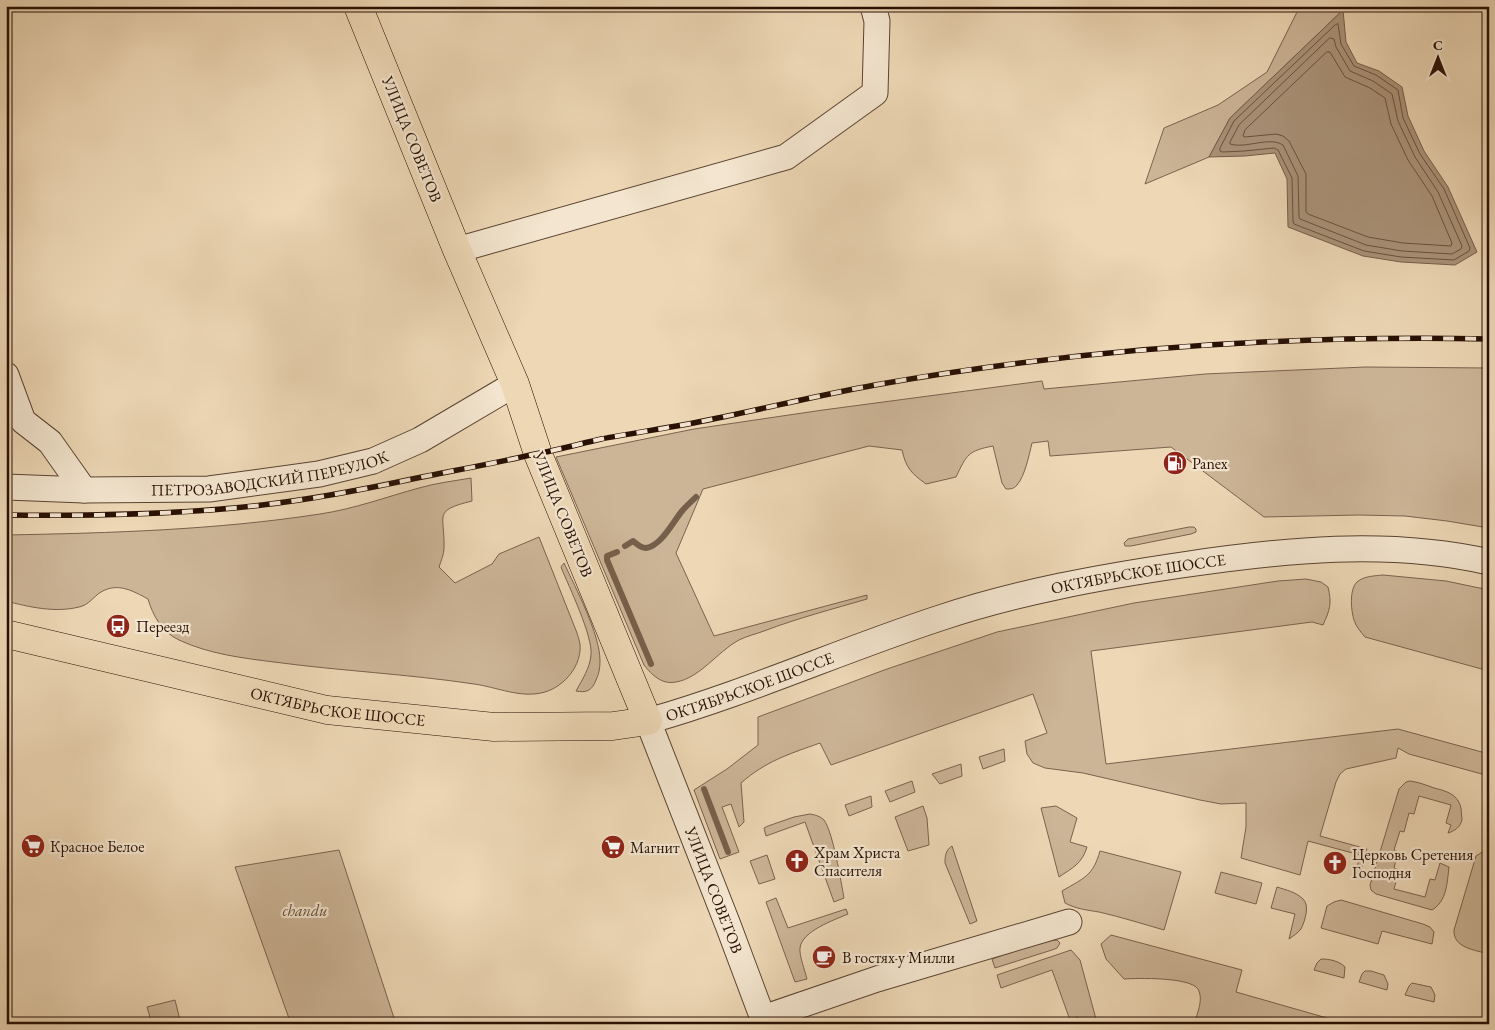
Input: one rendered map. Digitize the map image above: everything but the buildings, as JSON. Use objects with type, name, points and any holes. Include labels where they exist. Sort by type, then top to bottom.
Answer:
[{"type":"main road","name":"УЛИЦА СОВЕТОВ","points":[[358,6],[457,250],[515,384],[538,454],[648,721]]},
{"type":"main road","name":"ОКТЯБРЬСКОЕ ШОССЕ","points":[[6,634],[327,710],[494,727],[597,727],[648,721]]},
{"type":"street","points":[[457,250],[786,157],[875,93],[875,14]]},
{"type":"street","points":[[6,375],[23,421],[50,442],[84,490]]},
{"type":"street","name":"ПЕТРОЗАВОДСКИЙ ПЕРЕУЛОК","points":[[6,486],[84,490],[209,489],[319,474],[373,461],[420,440],[515,384]]},
{"type":"street","name":"ОКТЯБРЬСКОЕ ШОССЕ","points":[[648,721],[722,697],[941,618],[1009,598],[1086,581],[1230,558],[1341,549],[1399,549],[1453,555],[1489,562]]},
{"type":"street","name":"УЛИЦА СОВЕТОВ","points":[[648,721],[764,1021]]},
{"type":"street","points":[[764,1021],[868,982],[1068,922]]},
{"type":"green space","points":[[1300,6],[1341,6],[1343,10],[1230,118],[1209,157],[1145,184],[1164,128],[1218,105],[1267,72]]},
{"type":"green space","points":[[1365,367],[1489,368],[1489,528],[1405,516],[1264,517],[1171,447],[1050,456],[1048,441],[1032,443],[1020,481],[1015,487],[1006,489],[1002,483],[993,446],[978,450],[969,455],[956,477],[926,484],[910,470],[902,450],[869,446],[703,489],[676,553],[714,636],[867,595],[867,599],[742,639],[731,645],[701,670],[685,680],[671,683],[662,681],[654,676],[644,665],[556,457],[694,429],[1042,381],[1044,389],[1205,374]]},
{"type":"green space","points":[[471,478],[472,501],[451,508],[443,516],[444,550],[439,567],[455,583],[492,564],[499,554],[539,537],[580,644],[578,660],[571,674],[559,685],[545,692],[527,694],[509,692],[483,685],[226,655],[190,645],[173,637],[159,623],[148,599],[125,589],[107,589],[86,605],[70,609],[42,608],[6,601],[6,535],[163,530],[242,524],[345,509],[425,486]]},
{"type":"green space","points":[[1194,527],[1196,532],[1131,546],[1125,546],[1124,543],[1128,539]]},
{"type":"green space","points":[[564,563],[592,625],[599,650],[600,664],[598,675],[593,687],[583,692],[576,691],[589,665],[591,647],[575,599],[561,567]]},
{"type":"green space","points":[[1383,575],[1446,581],[1489,590],[1489,671],[1365,637],[1356,625],[1353,616],[1351,600],[1354,585],[1363,579]]},
{"type":"green space","points":[[1306,579],[1321,582],[1328,587],[1330,606],[1323,625],[1312,622],[1091,651],[1106,764],[1398,729],[1489,754],[1489,776],[1409,754],[1398,748],[1396,758],[1346,769],[1340,774],[1320,836],[1367,849],[1361,870],[1354,880],[1360,855],[1308,841],[1300,875],[1241,858],[1246,827],[1246,803],[1221,804],[1083,773],[1045,768],[1033,763],[1027,754],[1025,741],[1047,733],[1033,694],[831,765],[820,743],[769,764],[750,775],[741,783],[744,822],[739,827],[731,804],[722,807],[739,852],[720,859],[694,790],[727,769],[758,745],[758,717],[887,669],[997,632],[1134,603],[1278,581]]},
{"type":"green space","points":[[1004,749],[1005,761],[983,769],[979,757]]},
{"type":"green space","points":[[961,764],[962,776],[940,784],[932,774]]},
{"type":"green space","points":[[912,781],[915,792],[890,802],[885,791]]},
{"type":"green space","points":[[1410,781],[1451,794],[1457,799],[1461,808],[1461,822],[1457,828],[1448,833],[1451,825],[1446,823],[1451,805],[1419,796],[1414,814],[1409,813],[1404,832],[1400,831],[1394,850],[1398,852],[1394,868],[1399,870],[1394,889],[1425,897],[1430,879],[1435,880],[1440,863],[1449,867],[1447,885],[1443,897],[1441,902],[1432,910],[1376,894],[1371,890],[1370,885],[1399,789],[1406,782]]},
{"type":"green space","points":[[871,796],[872,807],[849,816],[845,805]]},
{"type":"green space","points":[[923,806],[927,818],[929,845],[908,851],[895,817]]},
{"type":"green space","points":[[1056,806],[1077,818],[1070,842],[1087,847],[1079,862],[1059,877],[1041,808]]},
{"type":"green space","points":[[810,814],[824,820],[833,846],[844,898],[834,902],[805,822],[766,836],[764,828],[768,826],[794,817]]},
{"type":"green space","points":[[952,846],[977,921],[970,924],[945,863],[946,853]]},
{"type":"green space","points":[[1489,848],[1489,954],[1461,944],[1457,941],[1454,930],[1476,856]]},
{"type":"green space","name":"chandu","points":[[339,850],[396,1024],[291,1024],[235,867]]},
{"type":"green space","points":[[1100,851],[1181,872],[1164,930],[1107,914],[1077,908],[1065,903],[1062,891],[1087,876],[1094,866]]},
{"type":"green space","points":[[767,855],[775,879],[759,884],[750,861]]},
{"type":"green space","points":[[1221,872],[1262,883],[1256,904],[1215,893]]},
{"type":"green space","points":[[1277,887],[1291,891],[1303,899],[1306,905],[1305,918],[1301,929],[1289,939],[1295,914],[1271,908]]},
{"type":"green space","points":[[776,898],[788,928],[846,909],[848,914],[812,931],[802,942],[800,955],[807,979],[795,982],[766,902]]},
{"type":"green space","points":[[1341,900],[1430,927],[1434,932],[1432,944],[1382,931],[1378,944],[1321,928],[1327,906]]},
{"type":"green space","points":[[1111,935],[1242,970],[1236,992],[1348,1024],[1194,1024],[1200,1002],[1198,989],[1193,985],[1175,980],[1124,979],[1106,959],[1101,944]]},
{"type":"green space","points":[[1057,940],[1060,943],[1057,948],[995,968],[992,959],[1043,941]]},
{"type":"green space","points":[[1071,950],[1080,960],[1096,1019],[1095,1024],[1080,1024],[1078,1017],[1070,1020],[1052,970],[1001,988],[997,975]]},
{"type":"green space","points":[[1321,959],[1328,959],[1343,965],[1345,967],[1344,978],[1314,970]]},
{"type":"green space","points":[[1365,971],[1384,975],[1388,984],[1387,990],[1359,982]]},
{"type":"green space","points":[[1412,983],[1431,987],[1435,995],[1434,1002],[1405,995]]},
{"type":"green space","points":[[175,1000],[181,1024],[152,1024],[147,1007]]},
{"type":"water","points":[[1343,10],[1346,42],[1357,63],[1379,71],[1402,87],[1408,116],[1424,151],[1448,187],[1477,252],[1455,265],[1401,262],[1363,256],[1288,227],[1287,179],[1275,153],[1209,157],[1230,118]]},
{"type":"waterway","points":[[625,546],[633,541],[640,547],[646,548],[657,543],[696,497]]},
{"type":"waterway","points":[[617,552],[607,556],[607,560],[651,664]]},
{"type":"waterway","points":[[704,789],[728,852]]},
{"type":"railway","points":[[6,515],[166,513],[301,500],[552,451],[601,439],[699,422],[875,385],[1027,362],[1180,347],[1257,342],[1412,338],[1489,339]]},
{"type":"place","name":"Panex","points":[[1175,463]]},
{"type":"place","name":"Переезд","points":[[118,626]]},
{"type":"place","name":"Красное Белое","points":[[33,846]]},
{"type":"place","name":"Магнит","points":[[613,847]]},
{"type":"place","name":"Храм Христа Спасителя","points":[[797,861]]},
{"type":"place","name":"Церковь Сретения Господня","points":[[1335,863]]},
{"type":"place","name":"В гостях у Милли","points":[[824,957]]}]
